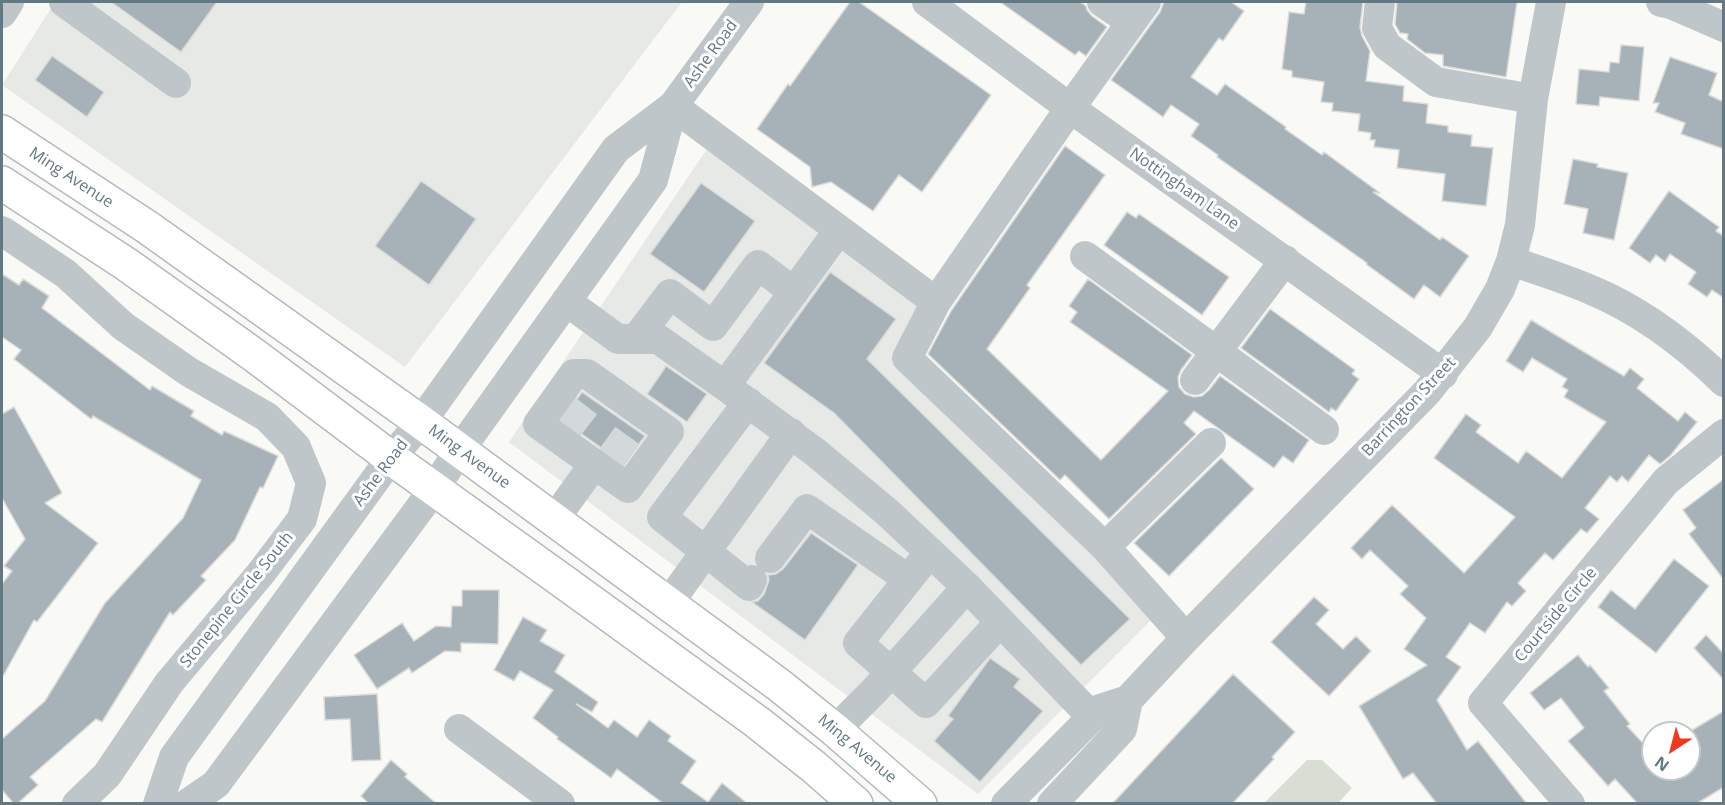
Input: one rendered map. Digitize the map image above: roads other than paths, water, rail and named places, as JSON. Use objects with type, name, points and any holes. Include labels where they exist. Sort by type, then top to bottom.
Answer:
[{"type":"main road","name":"Ming Avenue","points":[[2,132],[147,227],[421,422],[779,685],[836,730],[920,804]]},
{"type":"main road","points":[[2,183],[126,264],[254,355],[391,459],[738,708],[814,767],[856,804]]},
{"type":"main road","points":[[814,767],[870,804]]},
{"type":"street","points":[[2,13],[9,2]]},
{"type":"street","points":[[64,2],[176,83]]},
{"type":"street","name":"Ashe Road","points":[[158,804],[174,758],[391,459],[421,422],[616,149],[673,106],[749,2]]},
{"type":"street","name":"Nottingham Lane","points":[[927,2],[1070,108],[1443,374]]},
{"type":"street","points":[[1102,2],[1139,12],[936,302],[907,358],[1105,547],[1186,638]]},
{"type":"street","points":[[1380,2],[1377,27],[1387,46],[1436,82],[1533,99]]},
{"type":"street","name":"Barrington Street","points":[[1006,804],[1100,709],[1128,700],[1427,392],[1478,327],[1500,289],[1511,261],[1520,225],[1533,99],[1551,2]]},
{"type":"street","points":[[1661,2],[1671,4],[1724,27]]},
{"type":"street","points":[[673,106],[936,302]]},
{"type":"street","name":"Ashe Road","points":[[187,804],[216,784],[434,489],[653,180],[673,106]]},
{"type":"street","points":[[839,230],[794,292],[662,517],[748,586],[807,509],[908,579]]},
{"type":"street","name":"Stonepine Circle South","points":[[2,231],[66,274],[123,326],[189,372],[267,417],[296,447],[312,483],[302,519],[261,573],[169,683],[107,775],[77,804]]},
{"type":"street","points":[[1086,256],[1324,430]]},
{"type":"street","points":[[1195,380],[1285,260]]},
{"type":"street","points":[[1511,261],[1589,289],[1626,306],[1660,327],[1698,357],[1724,382]]},
{"type":"street","points":[[636,339],[670,294],[713,326],[758,265],[794,292]]},
{"type":"street","points":[[566,301],[618,339],[658,339],[791,433],[887,512],[930,552],[967,587],[1092,717]]},
{"type":"street","points":[[594,384],[600,326]]},
{"type":"street","points":[[574,374],[594,384],[639,420],[669,432],[628,488],[563,434],[538,424],[574,374]]},
{"type":"street","points":[[668,604],[791,433]]},
{"type":"street","name":"Courtside Circle","points":[[1570,804],[1483,703],[1666,481],[1724,434]]},
{"type":"street","points":[[1105,547],[1211,443]]},
{"type":"street","points":[[554,520],[602,465]]},
{"type":"street","points":[[930,552],[858,643],[926,703],[1000,622]]},
{"type":"street","points":[[836,730],[967,587]]},
{"type":"street","points":[[1052,804],[1122,729],[1128,700]]},
{"type":"street","points":[[459,729],[560,804]]},
{"type":"tunnel","points":[[567,429],[593,395]]},
{"type":"tunnel","points":[[610,460],[635,425]]}]
